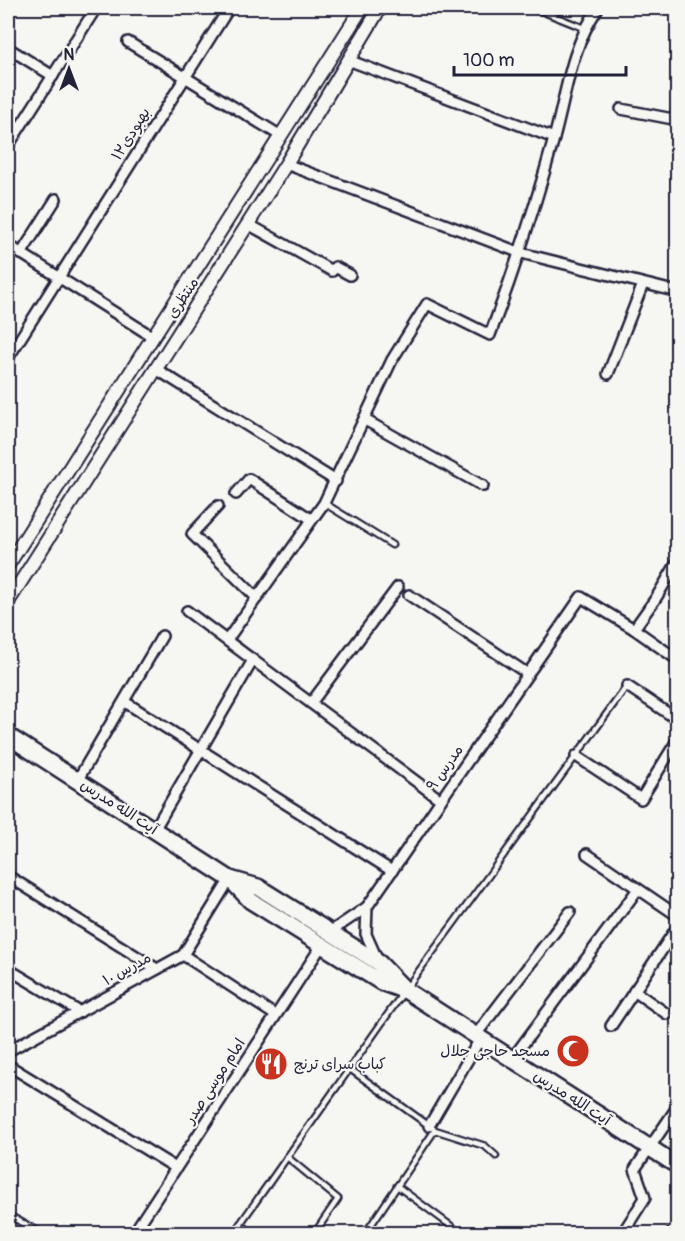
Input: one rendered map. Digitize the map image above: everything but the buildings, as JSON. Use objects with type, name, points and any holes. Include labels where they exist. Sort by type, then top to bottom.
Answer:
[{"type":"main road","name":"آیت الله مدرس","points":[[8,736],[230,879],[251,901],[380,963],[405,990],[678,1166]]},
{"type":"main road","name":"آیت الله مدرس","points":[[326,939],[381,982],[405,990]]},
{"type":"street","points":[[8,146],[96,8]]},
{"type":"street","name":"بهبودی۱۲","points":[[8,358],[229,8]]},
{"type":"street","name":"منتظری","points":[[10,594],[286,164],[380,8]]},
{"type":"street","points":[[227,640],[324,503],[392,360],[427,304],[490,335],[521,253],[554,138],[569,68],[584,28],[598,8]]},
{"type":"street","points":[[361,9],[373,19]]},
{"type":"street","name":"منتظری","points":[[8,565],[361,9]]},
{"type":"street","points":[[128,42],[281,136]]},
{"type":"street","points":[[8,48],[52,76]]},
{"type":"street","points":[[348,60],[554,138]]},
{"type":"street","points":[[621,109],[678,120]]},
{"type":"street","points":[[286,164],[521,253],[678,292]]},
{"type":"street","points":[[21,254],[56,199]]},
{"type":"street","points":[[248,224],[332,271],[335,267],[350,275]]},
{"type":"street","points":[[8,245],[153,337]]},
{"type":"street","points":[[608,374],[643,284]]},
{"type":"street","points":[[156,369],[336,481]]},
{"type":"street","points":[[365,420],[483,486]]},
{"type":"street","points":[[236,494],[249,479],[311,519]]},
{"type":"street","points":[[218,506],[192,534],[257,598]]},
{"type":"street","points":[[678,561],[657,598],[634,628],[678,660]]},
{"type":"street","points":[[311,703],[398,587]]},
{"type":"street","points":[[409,594],[528,674]]},
{"type":"street","name":"مدرس ۹","points":[[367,907],[581,597],[634,628]]},
{"type":"street","points":[[187,610],[441,800]]},
{"type":"street","points":[[77,781],[162,636]]},
{"type":"street","points":[[154,830],[253,660]]},
{"type":"street","points":[[627,686],[678,720]]},
{"type":"street","points":[[125,702],[392,871]]},
{"type":"street","points":[[576,756],[641,799],[678,739]]},
{"type":"street","points":[[586,854],[678,916]]},
{"type":"street","points":[[8,876],[157,969]]},
{"type":"street","name":"مدرس ۱۰","points":[[8,1052],[183,955],[230,879]]},
{"type":"street","points":[[512,1059],[638,889]]},
{"type":"street","points":[[326,939],[367,907]]},
{"type":"street","points":[[367,907],[366,934],[380,963]]},
{"type":"street","points":[[432,1128],[477,1037],[570,912]]},
{"type":"street","points":[[611,1026],[678,926]]},
{"type":"street","name":"امام موسی صدر","points":[[133,1233],[326,939]]},
{"type":"street","points":[[183,955],[275,1015]]},
{"type":"street","points":[[8,969],[80,1012]]},
{"type":"street","points":[[634,992],[667,1014]]},
{"type":"street","points":[[8,1065],[176,1168]]},
{"type":"street","points":[[622,1233],[645,1198],[635,1169],[678,1106]]},
{"type":"street","points":[[671,1233],[678,1224]]},
{"type":"lane","points":[[534,8],[584,28]]},
{"type":"lane","points":[[324,503],[392,545]]},
{"type":"lane","points":[[233,1233],[405,990],[627,686]]},
{"type":"lane","points":[[350,1070],[432,1128],[485,1146],[496,1156]]},
{"type":"lane","points":[[364,1233],[397,1186],[432,1128]]},
{"type":"lane","points":[[287,1157],[338,1199],[314,1233]]},
{"type":"lane","points":[[397,1186],[462,1233]]},
{"type":"lane","points":[[8,1215],[43,1233]]},
{"type":"lane","points":[[240,1224],[253,1233]]},
{"type":"place","name":"مسجد حاجی جلال","points":[[573,1051]]},
{"type":"place","name":"کباب سرای ترنج","points":[[271,1064]]}]
